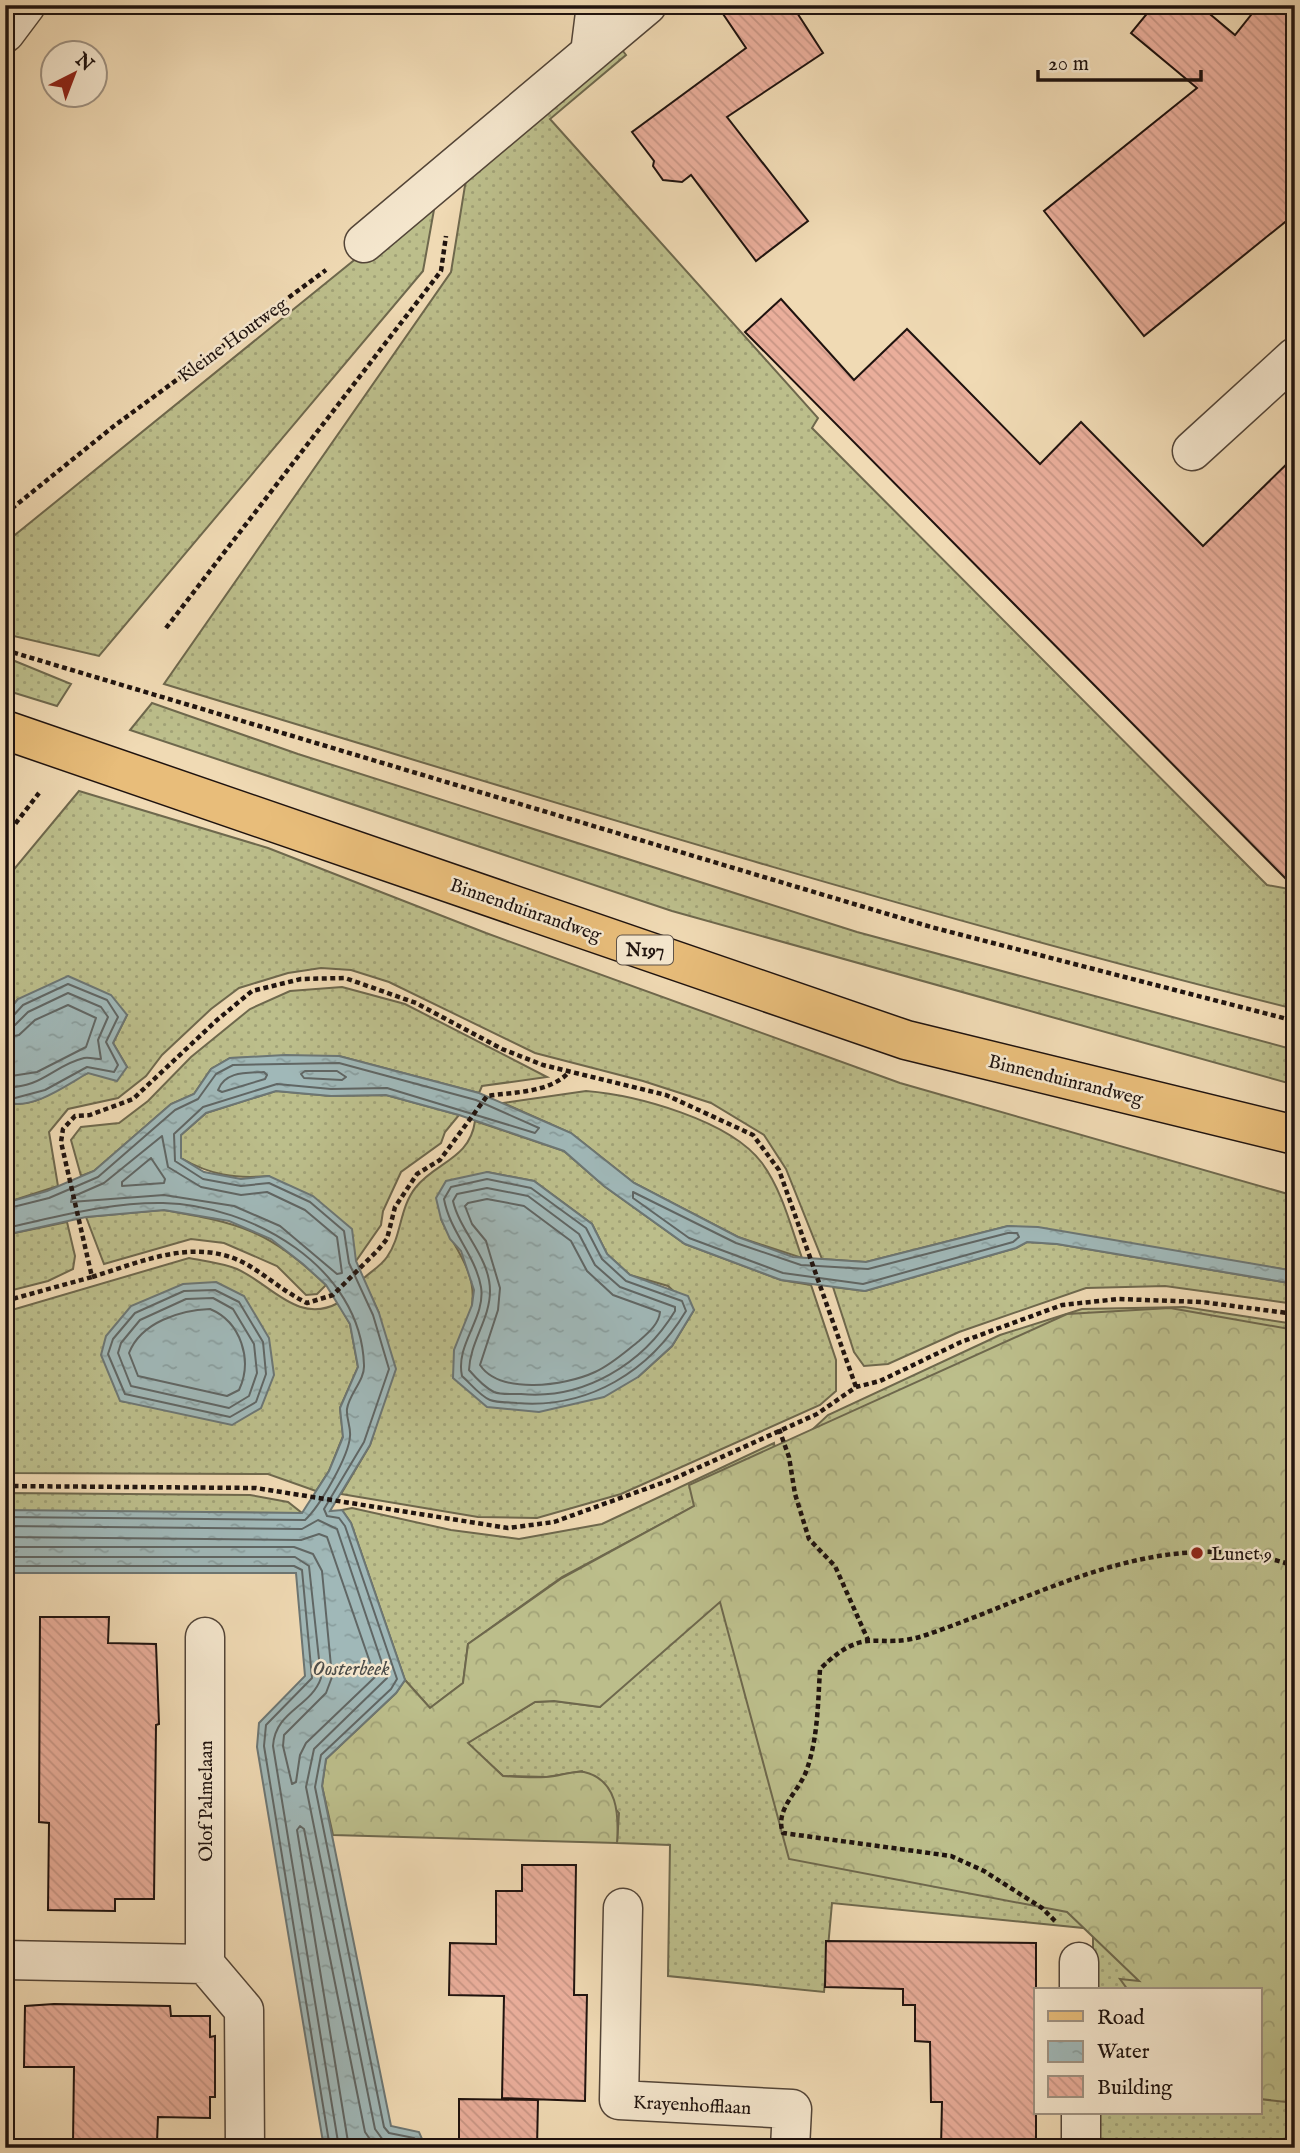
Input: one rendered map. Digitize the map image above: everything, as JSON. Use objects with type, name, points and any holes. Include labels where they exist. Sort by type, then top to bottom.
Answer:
[{"type":"main road","name":"Binnenduinrandweg","points":[[5,730],[906,1040],[1295,1135]]},
{"type":"street","points":[[5,33],[26,5]]},
{"type":"street","points":[[590,53],[596,5]]},
{"type":"street","points":[[364,243],[647,5]]},
{"type":"street","points":[[1192,451],[1295,357]]},
{"type":"street","name":"Olof Palmelaan","points":[[205,1637],[205,1964]]},
{"type":"street","name":"Krayenhofflaan","points":[[623,1908],[619,2100],[792,2109],[790,2148]]},
{"type":"street","points":[[5,1960],[205,1964],[244,2010],[245,2148]]},
{"type":"street","points":[[1081,2114],[1081,2148]]},
{"type":"path","points":[[166,628],[441,271],[458,163]]},
{"type":"path","name":"Kleine Houtweg","points":[[5,514],[114,426],[364,243]]},
{"type":"path","points":[[5,650],[931,927],[1295,1021]]},
{"type":"path","points":[[5,837],[42,790]]},
{"type":"path","points":[[92,1277],[62,1156],[63,1129],[75,1116],[101,1112],[133,1099],[252,991],[301,979],[345,978],[416,1003],[502,1049],[569,1072],[666,1095],[753,1135],[779,1170],[856,1387]]},
{"type":"path","points":[[5,1301],[168,1254],[198,1250],[246,1264],[307,1303],[327,1298],[387,1239],[395,1207],[417,1174],[440,1160],[487,1096],[542,1088],[562,1080],[569,1072]]},
{"type":"path","points":[[5,1486],[256,1488],[508,1528],[554,1522],[673,1479],[817,1414],[856,1387],[880,1381],[961,1342],[1062,1305],[1118,1298],[1202,1302],[1295,1314]]},
{"type":"path","points":[[779,1429],[789,1457],[795,1494],[809,1539],[835,1566],[868,1640]]},
{"type":"path","points":[[1079,1976],[1076,1943],[1042,1908],[973,1866],[951,1856],[783,1833],[779,1823],[782,1812],[807,1770],[815,1732],[820,1670],[841,1649],[857,1641],[924,1636],[1105,1566],[1186,1554],[1231,1552],[1295,1566]]},
{"type":"green space","points":[[617,43],[626,55],[550,119],[818,418],[812,428],[1267,885],[1295,890],[1295,1009],[869,894],[586,812],[164,684],[451,272],[468,167]]},
{"type":"green space","points":[[437,193],[423,271],[99,656],[5,634],[5,543]]},
{"type":"green space","points":[[5,657],[71,684],[57,706],[5,690]]},
{"type":"green space","points":[[152,703],[298,754],[857,932],[1295,1050],[1295,1085],[672,911],[130,730]]},
{"type":"green space","points":[[79,791],[268,848],[486,933],[900,1083],[1295,1196],[1295,1271],[1008,1226],[866,1262],[822,1259],[786,1169],[764,1135],[711,1103],[643,1081],[535,1053],[389,982],[351,970],[321,968],[288,973],[239,988],[211,1009],[162,1055],[146,1076],[118,1098],[68,1109],[49,1132],[58,1186],[5,1203],[5,1102],[16,1104],[38,1100],[88,1073],[127,1067],[113,1043],[127,1015],[18,999],[5,1015],[5,880]]},
{"type":"green space","points":[[342,987],[405,1004],[547,1077],[482,1086],[479,1093],[339,1056],[230,1058],[211,1069],[194,1094],[171,1104],[94,1171],[81,1176],[71,1140],[81,1127],[119,1123],[148,1101],[191,1057],[250,1009],[290,991]]},
{"type":"green space","points":[[276,1091],[331,1096],[386,1095],[459,1115],[445,1132],[441,1143],[401,1172],[383,1211],[381,1225],[356,1261],[354,1255],[269,1176],[223,1174],[181,1158],[181,1135],[206,1113]]},
{"type":"green space","points":[[586,1091],[630,1098],[681,1112],[728,1134],[747,1148],[762,1163],[775,1185],[802,1258],[738,1237],[634,1183],[571,1133],[503,1103]]},
{"type":"green space","points":[[475,1121],[564,1151],[604,1186],[685,1244],[781,1280],[811,1285],[836,1360],[836,1391],[820,1405],[621,1494],[537,1518],[478,1517],[341,1494],[370,1445],[380,1413],[379,1313],[363,1279],[382,1263],[392,1249],[406,1204],[416,1187],[459,1152],[472,1134]],"holes":[[[487,1172],[534,1181],[592,1224],[607,1254],[630,1275],[668,1286],[694,1310],[672,1346],[638,1377],[472,1305],[473,1293],[468,1270],[441,1219]]]},
{"type":"green space","points":[[163,1210],[213,1219],[252,1232],[287,1252],[326,1285],[317,1294],[306,1295],[277,1266],[224,1243],[191,1239],[104,1264],[86,1217]]},
{"type":"green space","points":[[67,1222],[75,1256],[73,1269],[48,1281],[5,1292],[5,1235]]},
{"type":"green space","points":[[1027,1242],[1057,1244],[1295,1284],[1295,1304],[1165,1286],[1086,1288],[959,1332],[888,1364],[864,1366],[854,1352],[833,1287],[865,1291],[1016,1248]]},
{"type":"green space","points":[[189,1258],[237,1269],[297,1306],[324,1308],[338,1303],[350,1324],[358,1367],[340,1408],[343,1436],[329,1471],[316,1491],[268,1474],[5,1473],[5,1312]],"holes":[[[274,1375],[151,1406],[120,1401]]]},
{"type":"green space","points":[[1184,1307],[1295,1324],[1295,1432],[1199,1988],[1093,1988],[1093,1929],[832,1903],[824,1992],[668,1976],[670,1845],[617,1843],[619,1813],[582,1771],[547,1777],[503,1776],[467,1743],[535,1702],[554,1701],[600,1707],[798,1443],[828,1415],[1000,1335],[1082,1309]]},
{"type":"green space","points":[[1170,1308],[1295,1330],[1295,2103],[1262,2099],[1262,1988],[1127,1988],[1120,1979],[1139,1981],[1067,1912],[789,1859],[720,1602],[600,1707],[554,1701],[535,1702],[468,1743],[503,1776],[546,1777],[584,1772],[595,1776],[604,1783],[614,1800],[617,1843],[333,1835],[322,1786],[326,1759],[396,1693],[405,1680],[430,1708],[463,1683],[468,1644],[562,1578],[694,1506],[689,1485],[1067,1314]]},
{"type":"green space","points":[[774,1443],[777,1462],[562,1577],[468,1644],[463,1683],[430,1708],[405,1680],[351,1523],[342,1510],[352,1508],[451,1530],[519,1539],[602,1524]]},
{"type":"green space","points":[[5,1493],[250,1495],[288,1502],[302,1513],[5,1511]]},
{"type":"green space","points":[[1262,2063],[1295,2068],[1295,2148],[1091,2148],[1092,2114],[1262,2114]]},
{"type":"water","points":[[68,976],[111,995],[127,1015],[113,1043],[127,1067],[117,1081],[88,1073],[37,1100],[15,1104],[5,1102],[5,1015],[18,999]]},
{"type":"water","name":"Oosterbeek","points":[[339,1056],[479,1093],[571,1133],[634,1183],[738,1237],[793,1257],[866,1262],[1008,1226],[1038,1227],[1295,1271],[1295,1284],[1057,1244],[1027,1242],[1016,1248],[865,1291],[781,1280],[685,1244],[604,1186],[564,1151],[459,1115],[386,1095],[331,1096],[276,1091],[206,1113],[181,1135],[181,1158],[204,1172],[241,1179],[269,1176],[313,1196],[352,1229],[356,1261],[379,1313],[396,1369],[370,1445],[330,1511],[342,1510],[351,1523],[405,1680],[396,1693],[326,1759],[322,1786],[391,2126],[419,2132],[426,2148],[324,2148],[257,1747],[259,1723],[305,1676],[296,1573],[5,1573],[5,1510],[302,1513],[329,1471],[343,1437],[340,1408],[358,1367],[350,1324],[326,1285],[271,1239],[229,1221],[164,1210],[86,1217],[5,1235],[5,1203],[47,1191],[94,1171],[171,1104],[194,1094],[211,1069],[230,1058]]},
{"type":"water","points":[[487,1172],[534,1181],[592,1224],[607,1254],[630,1275],[688,1296],[694,1310],[672,1346],[638,1377],[604,1397],[539,1412],[487,1407],[453,1378],[454,1350],[472,1305],[474,1290],[461,1251],[450,1239],[441,1219],[436,1198],[446,1181]]},
{"type":"water","points":[[216,1282],[244,1296],[269,1338],[274,1375],[261,1408],[232,1425],[120,1401],[101,1355],[106,1336],[131,1306],[183,1284]]},
{"type":"building","points":[[717,5],[792,5],[823,53],[727,117],[808,221],[756,261],[691,175],[682,182],[663,180],[653,166],[654,161],[632,132],[746,48]]},
{"type":"building","points":[[1154,5],[1199,5],[1235,35],[1259,5],[1295,5],[1295,214],[1144,336],[1044,211],[1197,88],[1131,33]]},
{"type":"building","points":[[781,299],[854,380],[907,329],[1040,464],[1081,422],[1203,546],[1295,456],[1295,888],[745,332]]},
{"type":"building","points":[[40,1617],[109,1617],[108,1643],[156,1644],[159,1724],[156,1725],[154,1899],[115,1899],[115,1911],[48,1910],[49,1823],[39,1822]]},
{"type":"building","points":[[522,1865],[576,1865],[574,1995],[587,1995],[585,2101],[502,2098],[504,1996],[449,1995],[450,1943],[496,1944],[496,1891],[522,1891]]},
{"type":"building","points":[[826,1941],[1036,1943],[1036,2148],[941,2148],[942,2102],[931,2102],[930,2042],[915,2041],[915,2005],[903,2005],[903,1989],[825,1987]]},
{"type":"building","points":[[25,2006],[170,2006],[171,2016],[210,2016],[210,2037],[215,2036],[215,2097],[210,2097],[210,2118],[158,2117],[157,2143],[152,2143],[152,2148],[95,2148],[95,2143],[73,2143],[74,2067],[24,2067]]},
{"type":"building","points":[[459,2099],[538,2100],[537,2148],[459,2148]]},
{"type":"place","name":"Lunet 9","points":[[1197,1553]]}]
